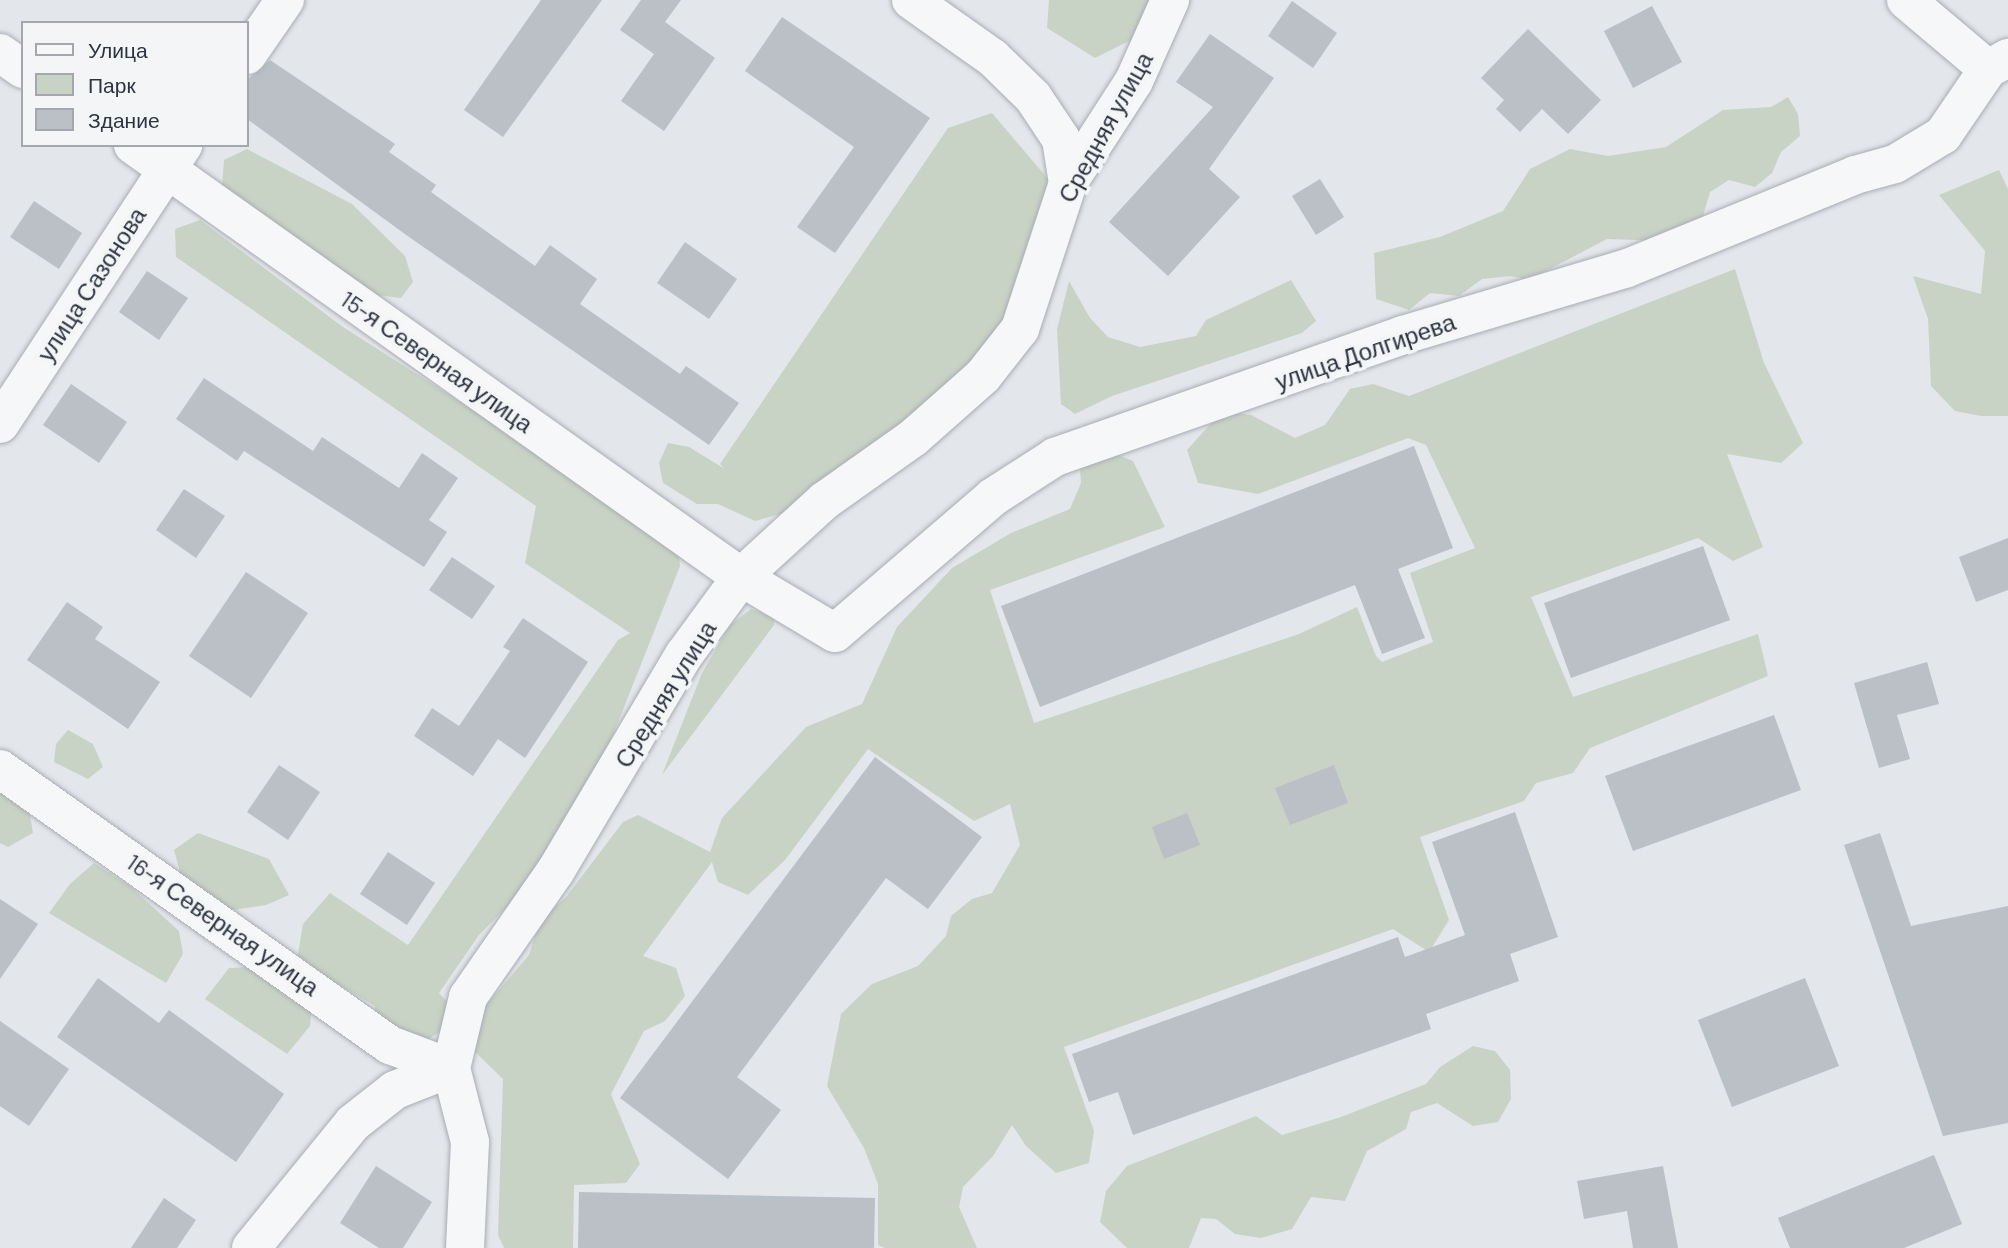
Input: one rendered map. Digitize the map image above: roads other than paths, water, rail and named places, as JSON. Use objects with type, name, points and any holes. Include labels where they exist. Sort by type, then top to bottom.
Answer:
[{"type":"street","points":[[248,54],[285,0]]},
{"type":"street","points":[[912,0],[993,58],[1033,97],[1061,139],[1068,183]]},
{"type":"street","name":"Средняя улица","points":[[451,1068],[468,998],[555,872],[684,654],[741,577],[824,501],[913,438],[983,376],[1020,328],[1068,183],[1134,81],[1170,0]]},
{"type":"street","points":[[1906,0],[1998,64]]},
{"type":"street","points":[[0,53],[21,68]]},
{"type":"street","name":"улица Долгирева","points":[[741,577],[835,633],[993,497],[1055,457],[1403,335],[1625,269],[1854,175],[1895,164],[1942,135],[1998,64]]},
{"type":"street","name":"15-я Северная улица","points":[[140,147],[175,157],[741,577]]},
{"type":"street","name":"улица Сазонова","points":[[0,424],[175,157]]},
{"type":"street","name":"16-я Северная улица","points":[[0,769],[390,1045],[451,1068]]},
{"type":"street","points":[[251,1248],[353,1123],[395,1090],[451,1068],[470,1142],[465,1248]]}]
